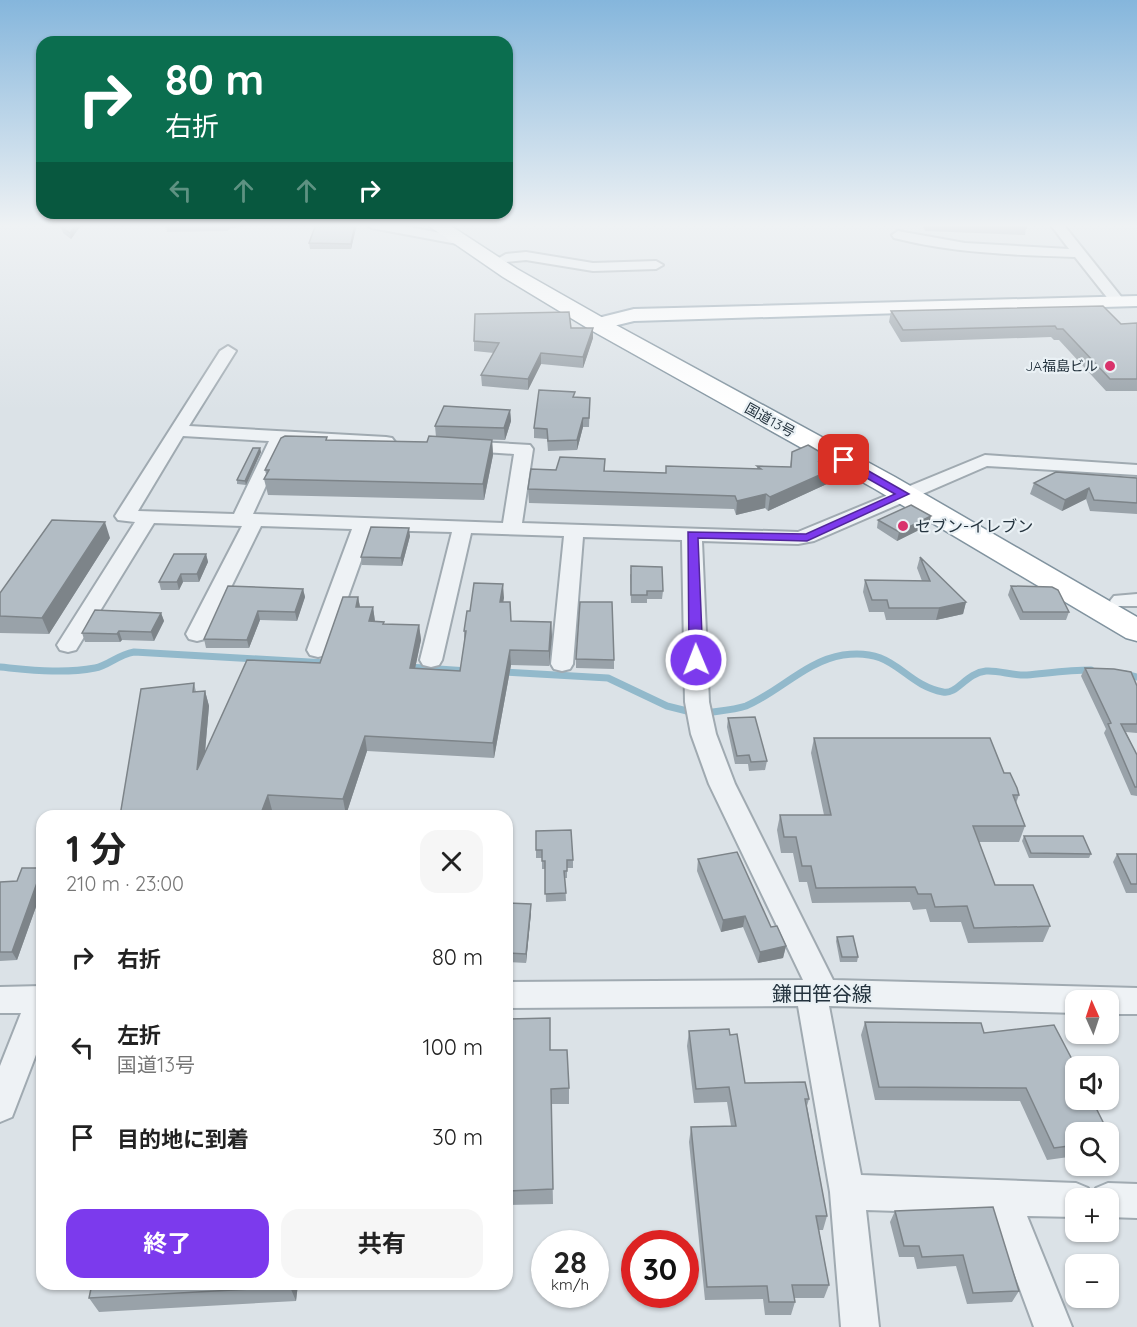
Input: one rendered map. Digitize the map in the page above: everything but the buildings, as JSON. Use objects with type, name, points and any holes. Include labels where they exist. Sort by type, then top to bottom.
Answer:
[{"type":"highway","name":"国道13号","points":[[546,286],[604,321],[914,490],[1132,604]]},
{"type":"highway","name":"国道13号","points":[[549,286],[604,321]]},
{"type":"highway","name":"国道13号","points":[[914,490],[1137,631]]},
{"type":"main road","points":[[604,321],[634,315],[1137,301]]},
{"type":"street","points":[[1105,286],[1118,302]]},
{"type":"street","points":[[228,351],[125,516],[807,537],[985,460],[1137,470]]},
{"type":"street","points":[[178,431],[408,443]]},
{"type":"street","points":[[197,634],[248,520],[280,436]]},
{"type":"street","points":[[443,445],[524,449],[512,528]]},
{"type":"street","points":[[68,645],[148,517]]},
{"type":"street","points":[[318,650],[364,524]]},
{"type":"street","points":[[431,660],[463,527]]},
{"type":"street","points":[[562,664],[574,531]]},
{"type":"street","points":[[692,534],[698,712],[710,757],[818,993],[847,1192],[861,1327]]},
{"type":"street","name":"鎌田笹谷線","points":[[513,995],[818,993],[1137,1000]]},
{"type":"street","points":[[0,1000],[36,999]]},
{"type":"street","points":[[0,1106],[36,1014]]},
{"type":"street","points":[[847,1192],[1065,1200]]},
{"type":"street","points":[[1003,1198],[1053,1327]]},
{"type":"street","points":[[1119,1200],[1137,1201]]},
{"type":"waterway","points":[[0,667],[48,671],[83,670],[100,667],[134,652],[327,663]]},
{"type":"waterway","points":[[705,713],[746,706],[805,670],[830,658],[843,655],[875,656],[887,661],[929,688],[943,692],[953,690],[973,676],[986,671],[1022,675],[1091,670]]},
{"type":"waterway","points":[[409,667],[468,671]]},
{"type":"waterway","points":[[502,672],[608,678],[667,706],[695,713]]},
{"type":"waterway","points":[[1125,674],[1137,677]]},
{"type":"place","name":"JA福島ビル","points":[[1110,366]]},
{"type":"place","name":"セブン-イレブン","points":[[903,526]]},
{"type":"route","points":[[696,660],[695,556],[692,534],[807,537],[904,494],[844,460]]}]
